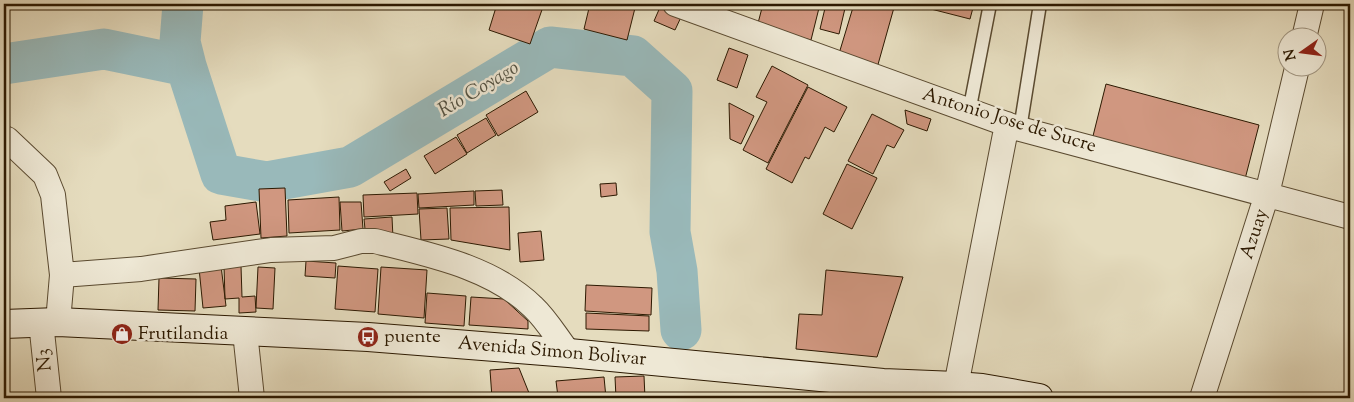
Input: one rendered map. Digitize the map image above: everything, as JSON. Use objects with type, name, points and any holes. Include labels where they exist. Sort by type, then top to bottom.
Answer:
[{"type":"main road","name":"Avenida Simon Bolivar","points":[[4,324],[50,322],[368,337],[569,353],[883,382],[956,386],[1038,398]]},
{"type":"street","name":"Antonio Jose de Sucre","points":[[675,4],[1014,127],[1350,217]]},
{"type":"street","points":[[1306,28],[1312,4]]},
{"type":"street","name":"Azuay","points":[[1202,398],[1267,194],[1295,78]]},
{"type":"street","points":[[956,386],[1014,127]]},
{"type":"street","name":"N3","points":[[4,138],[45,175],[53,195],[62,275],[50,322],[49,398]]},
{"type":"street","points":[[62,275],[141,269],[272,250],[334,248],[361,241],[375,241],[466,267],[502,282],[534,308],[569,353]]},
{"type":"street","points":[[245,332],[252,398]]},
{"type":"lane","points":[[969,112],[990,4]]},
{"type":"lane","points":[[1014,127],[1040,4]]},
{"type":"building","points":[[497,4],[544,4],[530,44],[489,30]]},
{"type":"building","points":[[590,4],[636,4],[627,40],[584,29]]},
{"type":"building","points":[[703,4],[727,4],[725,13]]},
{"type":"building","points":[[763,4],[820,4],[811,40],[757,27]]},
{"type":"building","points":[[826,4],[846,4],[839,34],[820,29]]},
{"type":"building","points":[[854,4],[895,4],[877,68],[838,57]]},
{"type":"building","points":[[928,4],[974,4],[970,19],[927,8]]},
{"type":"building","points":[[661,5],[682,15],[675,30],[654,21]]},
{"type":"building","points":[[729,48],[748,55],[737,88],[717,80]]},
{"type":"building","points":[[772,66],[808,85],[768,163],[743,150],[767,102],[756,97]]},
{"type":"building","points":[[1106,84],[1259,125],[1244,183],[1092,140]]},
{"type":"building","points":[[808,87],[847,107],[834,132],[825,127],[809,159],[805,157],[792,183],[766,169]]},
{"type":"building","points":[[526,91],[538,112],[498,136],[486,115]]},
{"type":"building","points":[[729,103],[754,116],[741,144],[730,139]]},
{"type":"building","points":[[905,110],[931,119],[927,131],[907,124]]},
{"type":"building","points":[[872,114],[904,130],[894,148],[887,145],[873,174],[848,161]]},
{"type":"building","points":[[486,118],[496,135],[467,153],[457,135]]},
{"type":"building","points":[[456,137],[467,154],[435,174],[424,156]]},
{"type":"building","points":[[847,164],[877,178],[852,229],[823,214]]},
{"type":"building","points":[[406,169],[411,178],[390,191],[384,182]]},
{"type":"building","points":[[616,183],[617,195],[601,197],[600,184]]},
{"type":"building","points":[[285,188],[287,236],[261,238],[259,189]]},
{"type":"building","points":[[502,190],[503,205],[476,206],[475,191]]},
{"type":"building","points":[[474,191],[474,205],[419,208],[418,194]]},
{"type":"building","points":[[417,193],[418,214],[364,217],[363,195]]},
{"type":"building","points":[[339,197],[340,230],[289,233],[288,200]]},
{"type":"building","points":[[256,202],[260,234],[213,240],[210,222],[226,220],[225,206]]},
{"type":"building","points":[[340,202],[361,202],[363,229],[342,231]]},
{"type":"building","points":[[509,207],[510,250],[451,240],[450,208]]},
{"type":"building","points":[[447,208],[449,239],[421,240],[419,209]]},
{"type":"building","points":[[392,217],[393,238],[366,239],[364,219]]},
{"type":"building","points":[[541,231],[544,260],[520,262],[518,233]]},
{"type":"building","points":[[306,261],[336,263],[335,278],[305,276]]},
{"type":"building","points":[[221,266],[226,306],[203,308],[199,268]]},
{"type":"building","points":[[224,266],[241,266],[242,297],[255,296],[256,312],[239,313],[239,298],[225,299]]},
{"type":"building","points":[[338,266],[378,269],[375,312],[335,309]]},
{"type":"building","points":[[258,267],[275,268],[273,309],[256,308]]},
{"type":"building","points":[[381,267],[427,270],[424,318],[378,314]]},
{"type":"building","points":[[826,270],[903,277],[877,357],[796,349],[799,314],[822,315]]},
{"type":"building","points":[[159,278],[196,279],[195,311],[158,310]]},
{"type":"building","points":[[586,285],[652,288],[651,315],[585,311]]},
{"type":"building","points":[[427,293],[466,296],[464,326],[425,323]]},
{"type":"building","points":[[471,297],[504,299],[528,321],[528,329],[469,325]]},
{"type":"building","points":[[586,313],[649,316],[649,331],[586,329]]},
{"type":"building","points":[[519,368],[531,398],[492,398],[490,370]]},
{"type":"building","points":[[644,376],[645,398],[616,398],[615,377]]},
{"type":"building","points":[[604,377],[606,398],[552,398],[558,397],[556,381]]},
{"type":"waterway","name":"Río Coyago","points":[[183,4],[180,42],[221,174],[267,182],[350,167],[550,47],[633,56],[672,91],[670,232],[677,271],[681,330]]},
{"type":"waterway","points":[[4,64],[104,49],[186,66]]},
{"type":"place","name":"Frutilandia","points":[[122,334]]},
{"type":"place","name":"puente","points":[[368,337]]}]
